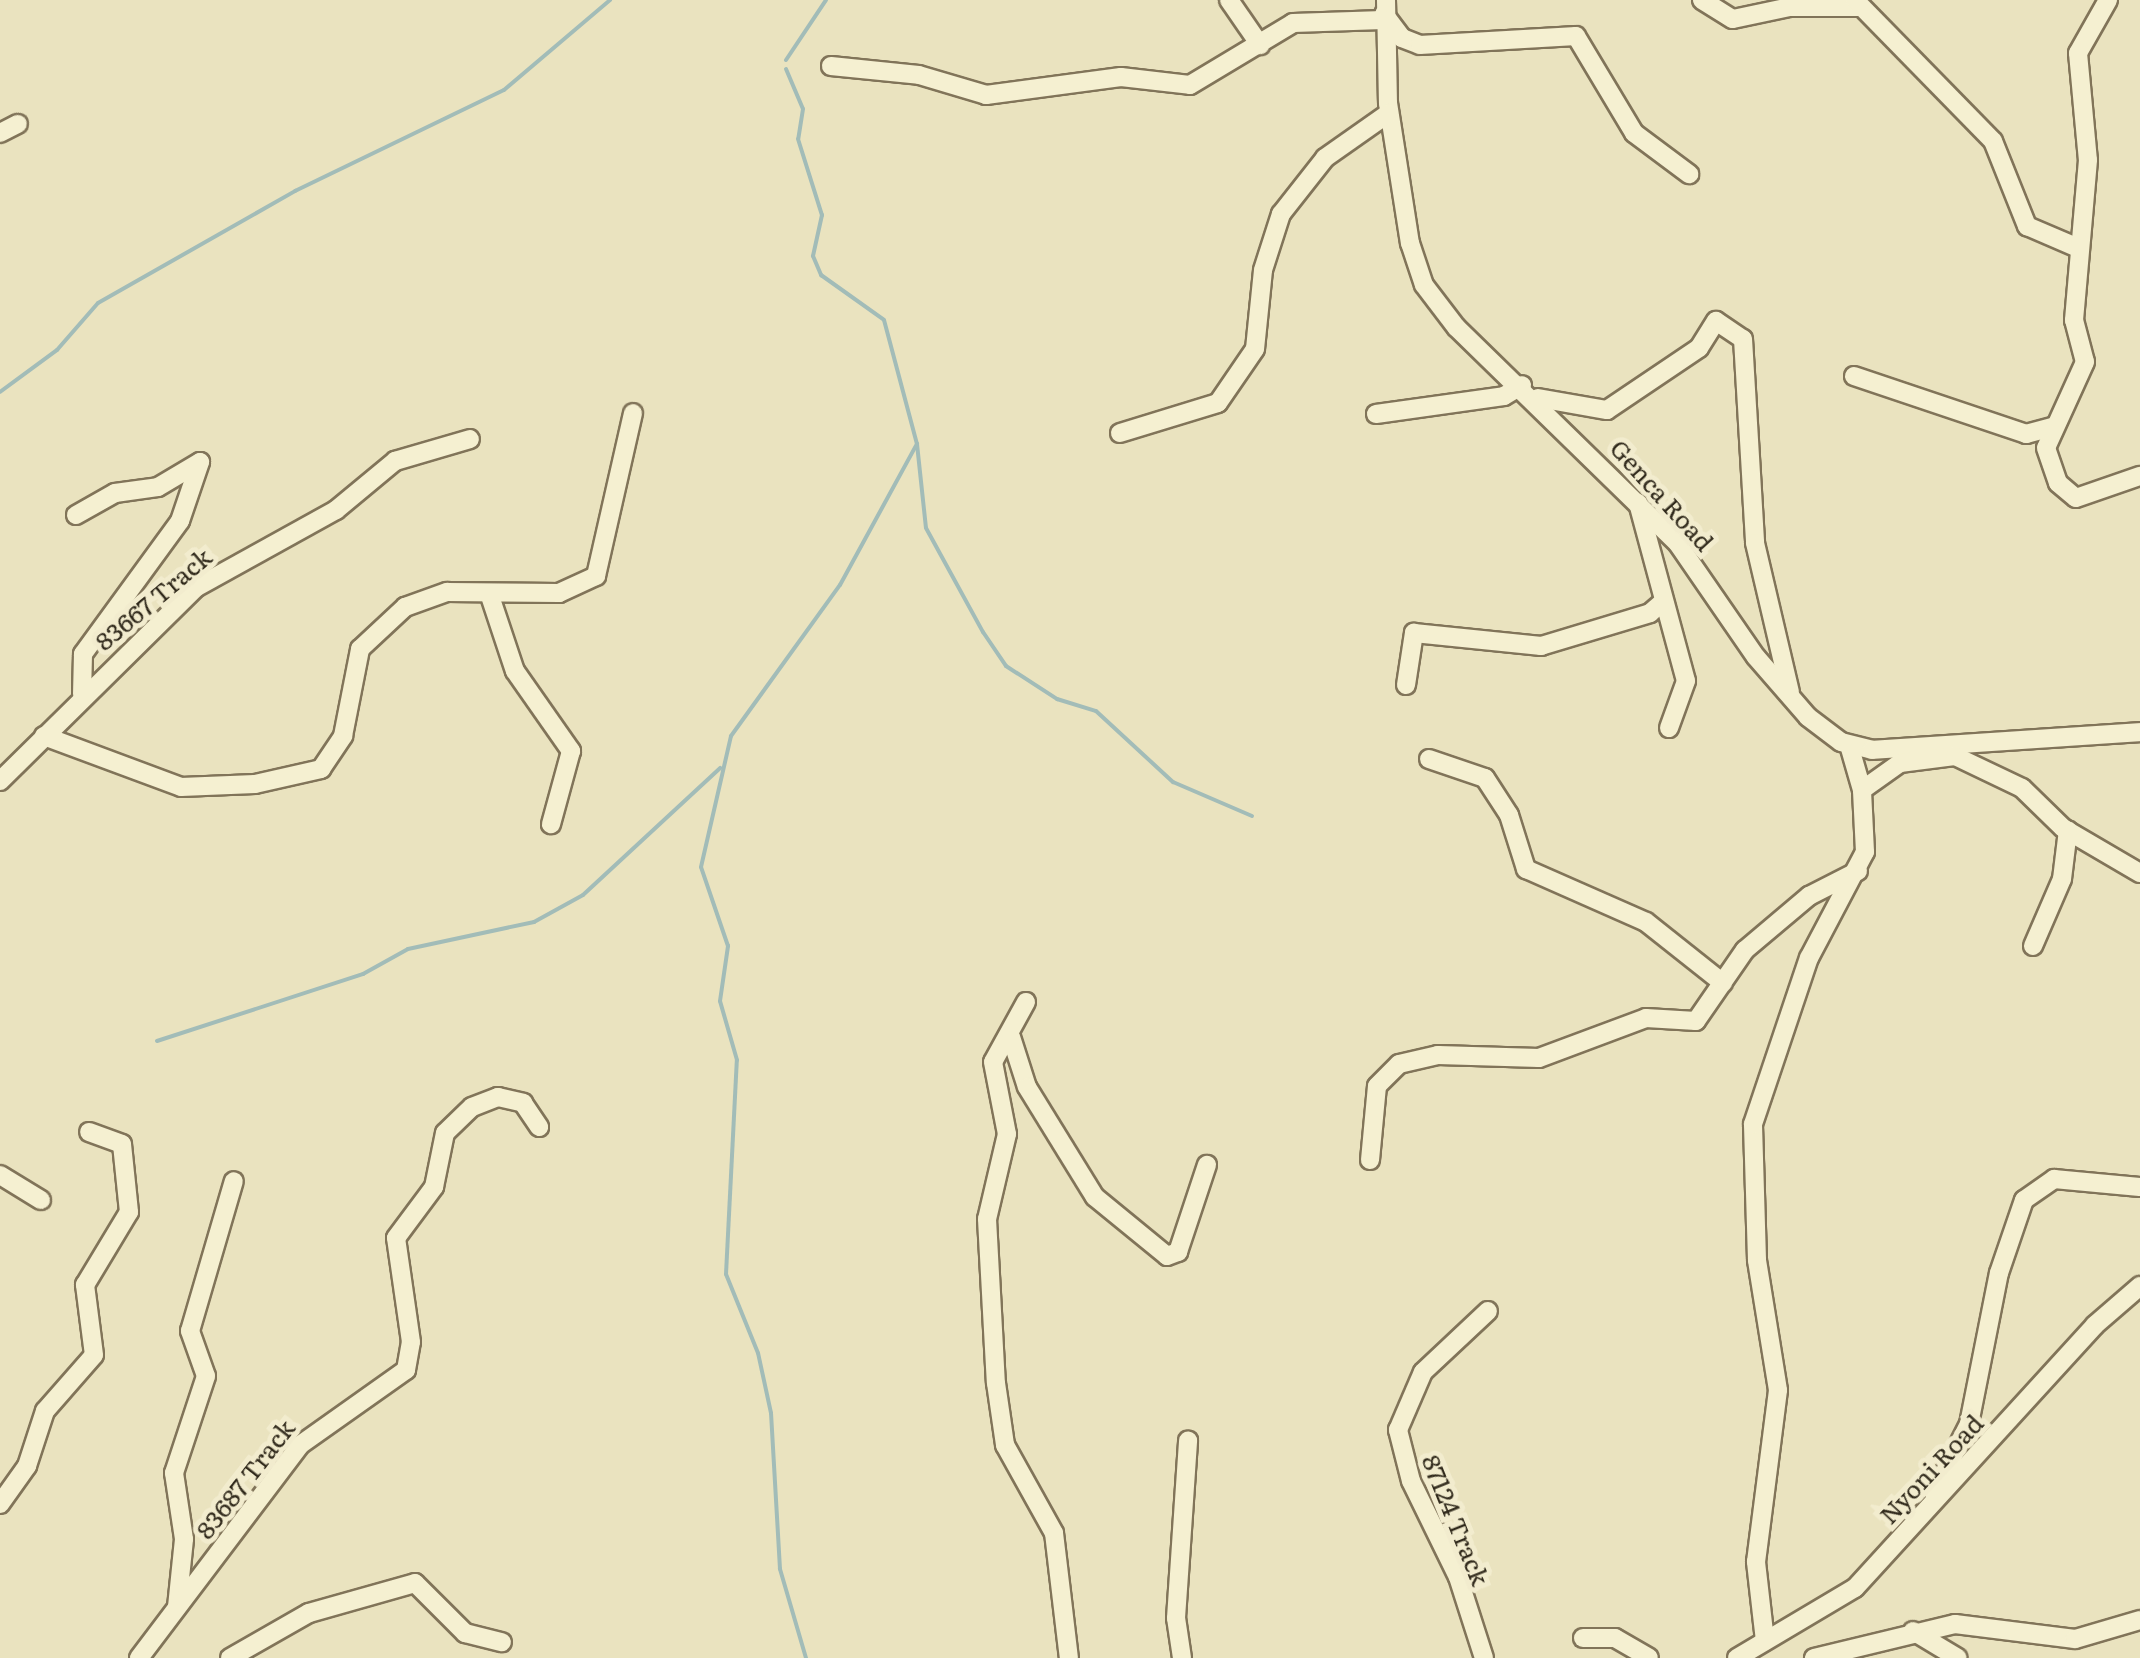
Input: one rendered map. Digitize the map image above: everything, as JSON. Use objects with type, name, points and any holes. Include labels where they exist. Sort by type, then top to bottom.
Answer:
[{"type":"street","points":[[1229,0],[1260,45]]},
{"type":"street","points":[[1702,0],[1733,19],[1790,7],[1857,3],[1917,57],[1935,88],[1992,142],[2027,226],[2076,246]]},
{"type":"street","points":[[2108,0],[2078,53],[2088,160],[2076,246],[2074,320],[2085,362],[2052,427],[2050,470],[2070,496],[2140,476]]},
{"type":"street","points":[[831,66],[1018,95],[1102,78],[1190,85],[1312,18],[1384,11],[1402,38],[1420,45],[1576,36],[1634,133],[1689,174]]},
{"type":"street","name":"Genca Road","points":[[1384,11],[1389,112],[1410,243],[1424,285],[1456,327],[1528,391],[1678,544],[1790,698],[1849,745]]},
{"type":"street","points":[[1120,433],[1218,403],[1255,349],[1262,270],[1281,214],[1325,158],[1389,112]]},
{"type":"street","points":[[0,133],[18,124]]},
{"type":"street","points":[[1376,414],[1528,391],[1607,410],[1699,348],[1716,321],[1743,339],[1756,543],[1790,698]]},
{"type":"street","points":[[1854,376],[2026,434],[2052,427]]},
{"type":"street","points":[[44,736],[181,787],[313,774],[336,753],[356,658],[370,635],[433,594],[559,593],[596,576],[634,413]]},
{"type":"street","name":"83667 Track","points":[[0,782],[82,694],[210,578],[336,510],[395,461],[470,439]]},
{"type":"street","points":[[76,514],[115,493],[158,487],[200,462],[180,521],[83,654],[82,694]]},
{"type":"street","points":[[1638,503],[1686,681],[1669,728]]},
{"type":"street","points":[[490,593],[515,672],[571,751],[551,824]]},
{"type":"street","points":[[1406,686],[1414,633],[1541,646],[1650,613],[1664,601]]},
{"type":"street","points":[[1765,1641],[1756,1562],[1778,1390],[1757,1260],[1753,1124],[1809,958],[1858,871],[1867,837],[1862,790],[1849,745],[1905,750],[2140,732]]},
{"type":"street","points":[[1862,790],[1900,763],[1952,756],[2022,788],[2068,830],[2140,873]]},
{"type":"street","points":[[1429,758],[1485,778],[1509,815],[1526,869],[1646,922],[1723,983]]},
{"type":"street","points":[[2032,946],[2062,879],[2068,830]]},
{"type":"street","points":[[1370,1160],[1372,1100],[1381,1077],[1398,1064],[1438,1055],[1539,1058],[1646,1018],[1691,1022],[1746,950],[1794,907],[1858,871]]},
{"type":"street","points":[[1026,1002],[1012,1038],[993,1062],[1007,1148],[987,1220],[1000,1420],[1010,1455],[1050,1519],[1069,1658]]},
{"type":"street","points":[[1012,1038],[1033,1098],[1095,1198],[1167,1256],[1178,1252],[1207,1165]]},
{"type":"street","name":"83687 Track","points":[[138,1658],[300,1445],[406,1370],[411,1342],[396,1238],[434,1187],[445,1133],[472,1107],[498,1097],[522,1103],[539,1127]]},
{"type":"street","points":[[0,1504],[27,1466],[45,1411],[94,1356],[86,1284],[129,1212],[122,1144],[89,1132]]},
{"type":"street","points":[[0,1175],[41,1200]]},
{"type":"street","points":[[1931,1503],[1969,1424],[1999,1273],[2024,1200],[2054,1179],[2140,1187]]},
{"type":"street","points":[[177,1607],[184,1539],[174,1472],[206,1376],[190,1331],[234,1181]]},
{"type":"street","name":"Nyoni Road","points":[[1737,1658],[1840,1602],[2140,1286]]},
{"type":"street","name":"87124 Track","points":[[1484,1658],[1458,1577],[1411,1482],[1398,1430],[1423,1372],[1488,1311]]},
{"type":"street","points":[[1182,1658],[1176,1618],[1188,1440]]},
{"type":"street","points":[[230,1658],[309,1613],[415,1584],[465,1633],[502,1642]]},
{"type":"street","points":[[1814,1658],[1913,1631],[1967,1623],[2102,1636],[2140,1620]]},
{"type":"street","points":[[1913,1631],[1958,1658]]},
{"type":"street","points":[[2102,1636],[2108,1658]]},
{"type":"street","points":[[1583,1638],[1615,1638],[1649,1658]]},
{"type":"street","points":[[1718,1658],[1737,1658]]},
{"type":"waterway","points":[[0,392],[57,350],[98,303],[295,191],[504,90],[610,0]]},
{"type":"waterway","points":[[786,60],[826,0]]},
{"type":"waterway","points":[[786,69],[803,109],[798,139],[822,215],[813,256],[821,275],[884,320],[917,444],[926,528],[983,632],[1006,666],[1057,699],[1096,711],[1173,782],[1252,816]]},
{"type":"waterway","points":[[806,1658],[780,1569],[771,1413],[758,1353],[726,1274],[737,1060],[720,1001],[728,946],[701,867],[731,736],[840,585],[917,444]]},
{"type":"waterway","points":[[157,1041],[363,974],[408,949],[534,922],[583,895],[720,768]]}]
